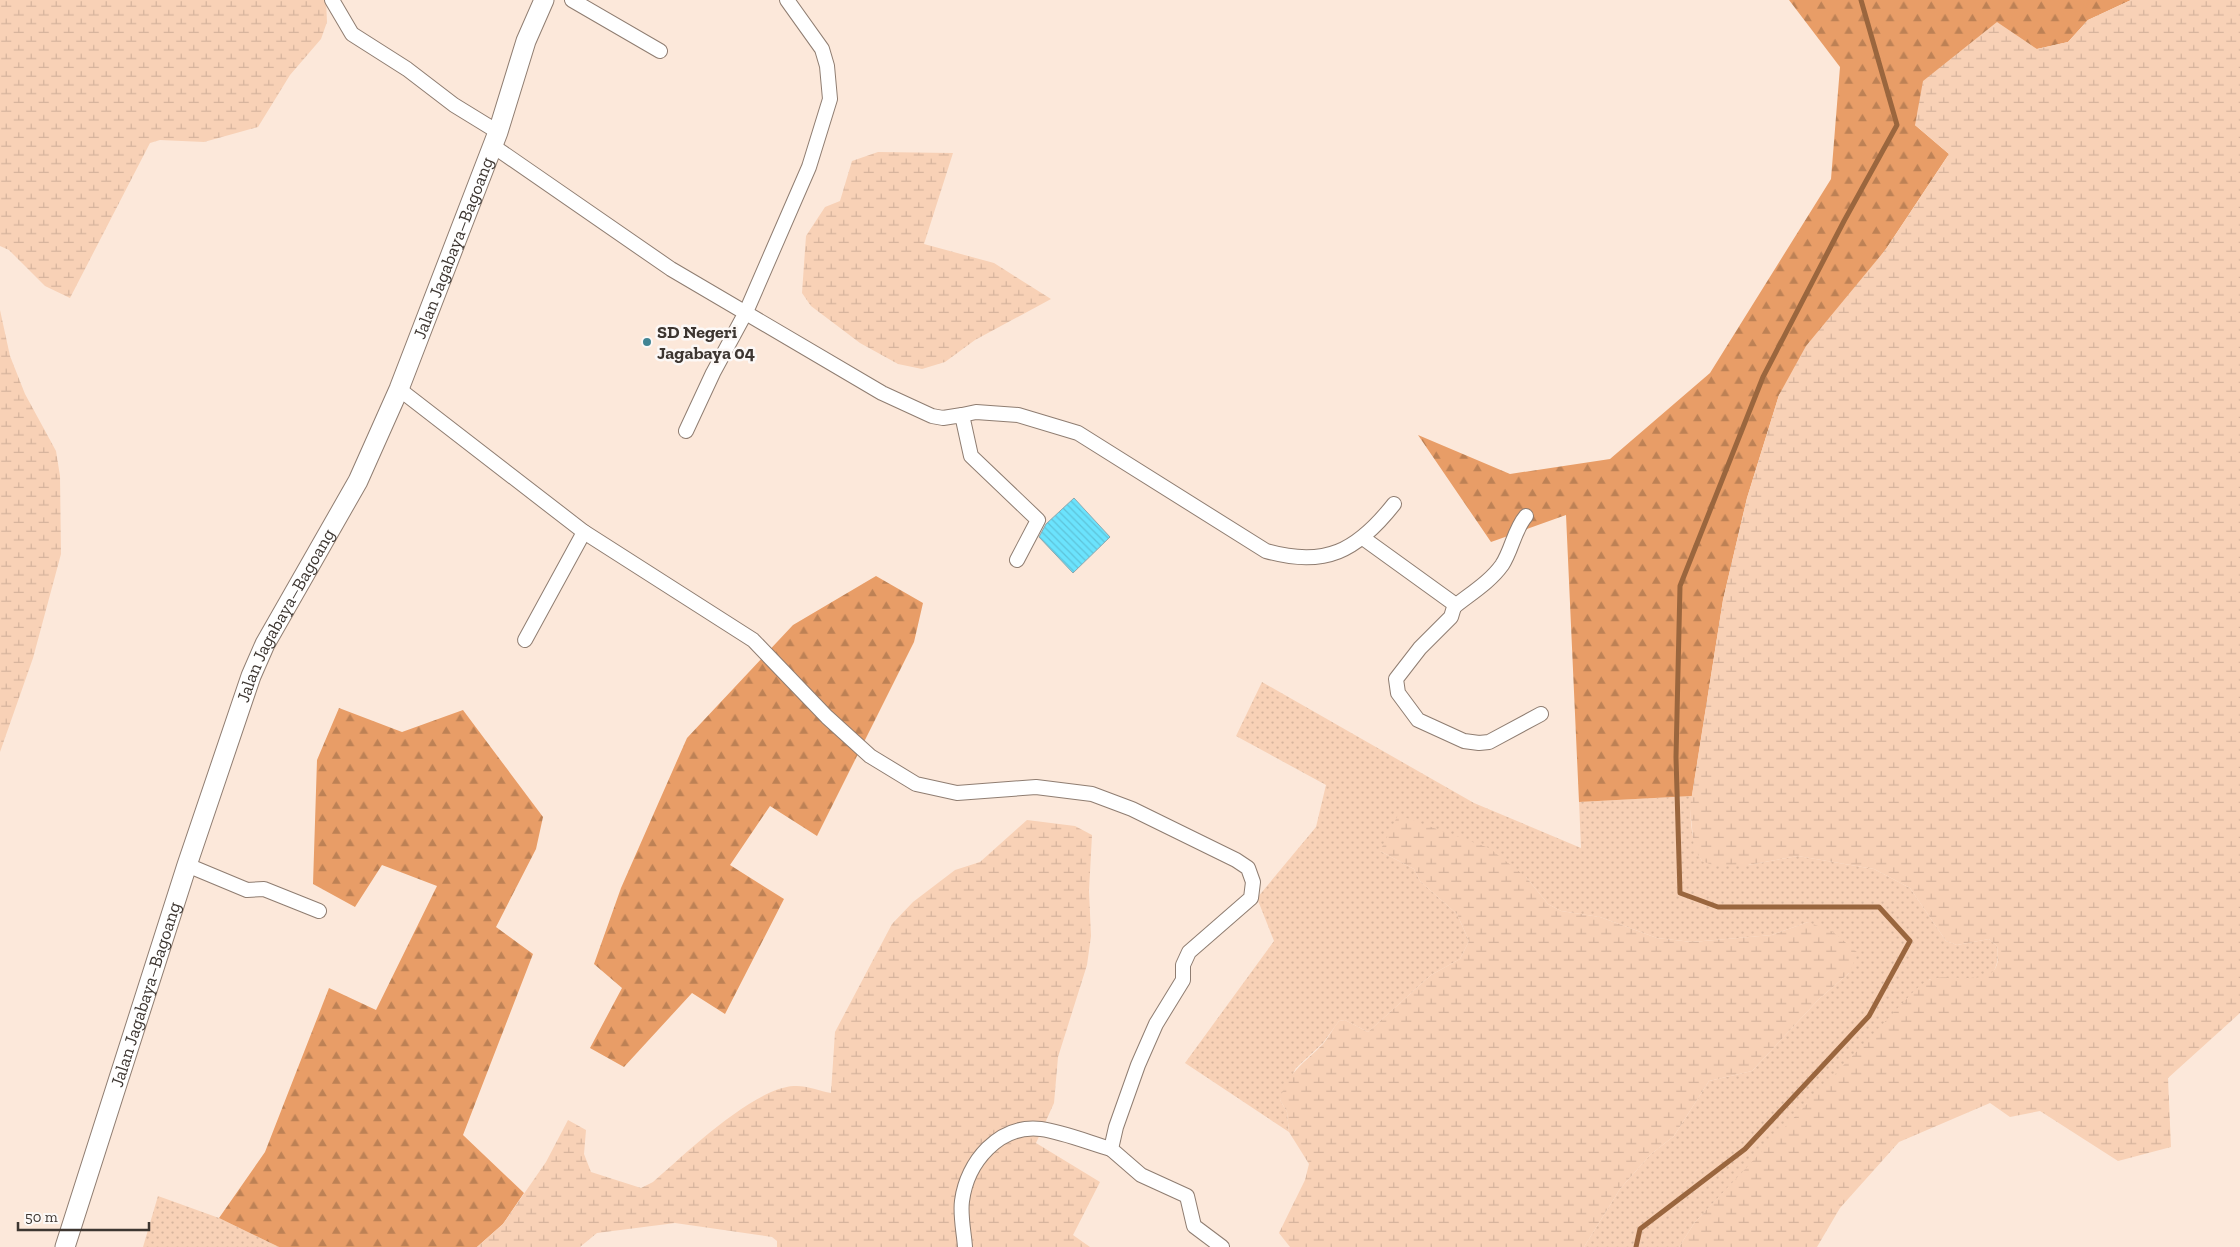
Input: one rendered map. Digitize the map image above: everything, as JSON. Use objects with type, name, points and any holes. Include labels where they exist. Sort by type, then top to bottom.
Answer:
[{"type":"street","points":[[332,0],[352,34],[407,70],[496,139],[671,269],[882,393],[932,416],[943,418],[976,412],[1018,415],[1078,433],[1266,551],[1286,557],[1326,556],[1346,549],[1378,525],[1394,504]]},
{"type":"street","name":"Jalan Jagabaya–Bagoang","points":[[65,1247],[187,865],[252,676],[266,644],[358,481],[399,389],[496,139],[526,41],[544,0]]},
{"type":"street","points":[[572,0],[660,51]]},
{"type":"street","points":[[686,431],[713,372],[746,312],[809,167],[830,99],[827,66],[822,49],[787,0]]},
{"type":"street","points":[[399,389],[584,532],[753,640],[827,717],[870,756],[916,784],[957,793],[1036,787],[1092,794],[1132,809],[1236,860],[1248,868],[1253,882],[1251,898],[1189,952],[1184,965],[1183,980],[1156,1024],[1138,1065],[1116,1127],[1111,1149]]},
{"type":"street","points":[[962,415],[971,456],[1038,520],[1017,560]]},
{"type":"street","points":[[1526,516],[1518,525],[1502,564],[1482,585],[1454,607],[1451,617],[1420,648],[1396,678],[1398,693],[1418,720],[1464,741],[1489,742],[1511,732],[1541,714]]},
{"type":"street","points":[[525,640],[584,532]]},
{"type":"street","points":[[1363,538],[1453,603],[1454,607]]},
{"type":"street","points":[[187,865],[247,890],[264,889],[319,911]]},
{"type":"street","points":[[965,1247],[961,1202],[967,1179],[981,1156],[994,1141],[1016,1130],[1041,1129],[1111,1149],[1141,1174],[1187,1196],[1194,1226],[1222,1247]]},
{"type":"green space","points":[[0,0],[326,0],[327,22],[321,39],[290,75],[258,127],[204,142],[160,140],[150,143],[70,298],[45,286],[9,250],[0,246]]},
{"type":"green space","points":[[1789,0],[2131,0],[2088,20],[2068,42],[2037,49],[1915,125],[1949,154],[1886,249],[1779,395],[1747,498],[1723,600],[1692,796],[1579,802],[1566,515],[1491,542],[1418,435],[1510,474],[1610,459],[1710,373],[1831,179],[1840,67]]},
{"type":"green space","points":[[2131,0],[2240,0],[2240,1013],[2168,1078],[2171,1147],[2118,1161],[2040,1111],[2010,1117],[1990,1103],[1899,1142],[1840,1208],[1817,1247],[1679,1247],[1695,1222],[1915,990],[1931,979],[1977,978],[1987,975],[1994,970],[1998,961],[1997,946],[1989,939],[1957,945],[1946,941],[1910,888],[1874,869],[1798,856],[1748,865],[1715,866],[1702,861],[1694,848],[1690,807],[1723,600],[1747,498],[1779,395],[1806,346],[1886,249],[1949,154],[1915,125],[1923,81],[1997,22],[2037,49],[2068,42],[2088,20]]},
{"type":"green space","points":[[878,152],[953,153],[924,244],[994,263],[1051,299],[975,340],[945,362],[922,369],[898,364],[860,343],[811,306],[802,293],[806,236],[825,207],[840,201],[852,161]]},
{"type":"green space","points":[[0,310],[10,356],[25,394],[56,451],[60,476],[61,554],[33,658],[0,752]]},
{"type":"green space","points":[[876,576],[923,603],[914,642],[817,836],[770,806],[730,865],[784,899],[725,1014],[692,993],[624,1067],[590,1048],[622,988],[594,964],[621,888],[687,738],[793,625]]},
{"type":"green space","points":[[1262,682],[1474,803],[1581,848],[1579,802],[1692,796],[1692,829],[1695,846],[1702,861],[1748,865],[1798,856],[1874,869],[1910,888],[1946,941],[1957,945],[1989,939],[1997,946],[1998,959],[1995,968],[1990,975],[1982,978],[1930,979],[1695,1222],[1679,1247],[1584,1247],[1620,1189],[1650,1155],[1674,1136],[1709,1081],[1752,1071],[1819,999],[1849,973],[1808,922],[1772,935],[1692,942],[1657,938],[1600,917],[1561,911],[1548,904],[1526,877],[1380,851],[1414,869],[1420,881],[1457,914],[1469,941],[1460,959],[1431,975],[1368,1032],[1345,1020],[1339,1021],[1323,1043],[1296,1068],[1280,1100],[1287,1112],[1289,1132],[1185,1063],[1274,941],[1257,898],[1316,827],[1326,785],[1236,736]]},
{"type":"green space","points":[[339,708],[402,732],[463,710],[543,817],[536,849],[496,927],[533,954],[463,1135],[524,1193],[503,1224],[477,1247],[279,1247],[219,1218],[265,1152],[329,988],[376,1010],[437,886],[382,865],[355,907],[313,884],[317,760]]},
{"type":"green space","points":[[1398,815],[1489,848],[1526,877],[1548,904],[1561,911],[1600,917],[1657,938],[1692,942],[1772,935],[1808,922],[1833,932],[1858,953],[1849,973],[1819,999],[1752,1071],[1709,1081],[1674,1136],[1650,1155],[1620,1189],[1584,1247],[1290,1247],[1279,1233],[1305,1180],[1309,1164],[1289,1132],[1287,1112],[1280,1100],[1287,1082],[1297,1069],[1323,1044],[1339,1021],[1345,1020],[1368,1032],[1431,975],[1460,959],[1469,941],[1457,914],[1420,881],[1414,869],[1380,851]]},
{"type":"green space","points":[[1027,820],[1075,826],[1092,835],[1089,891],[1091,936],[1087,965],[1058,1057],[1054,1103],[1036,1143],[1100,1182],[1073,1235],[1090,1247],[777,1247],[777,1241],[772,1237],[675,1223],[597,1233],[580,1247],[477,1247],[503,1224],[546,1162],[568,1120],[586,1130],[584,1154],[591,1172],[641,1188],[653,1182],[700,1140],[759,1098],[777,1090],[794,1086],[808,1087],[831,1093],[835,1032],[892,924],[913,902],[955,870],[980,862]]},
{"type":"green space","points":[[158,1196],[219,1218],[279,1247],[143,1247]]},
{"type":"building","points":[[1074,498],[1110,537],[1073,573],[1039,537],[1046,524]]},
{"type":"waterway","points":[[1636,1247],[1640,1229],[1745,1149],[1869,1016],[1910,941],[1879,907],[1718,907],[1680,893],[1676,757],[1680,586],[1763,377],[1844,221],[1897,125],[1861,0]]},
{"type":"place","name":"SD Negeri Jagabaya 04","points":[[647,342]]}]
